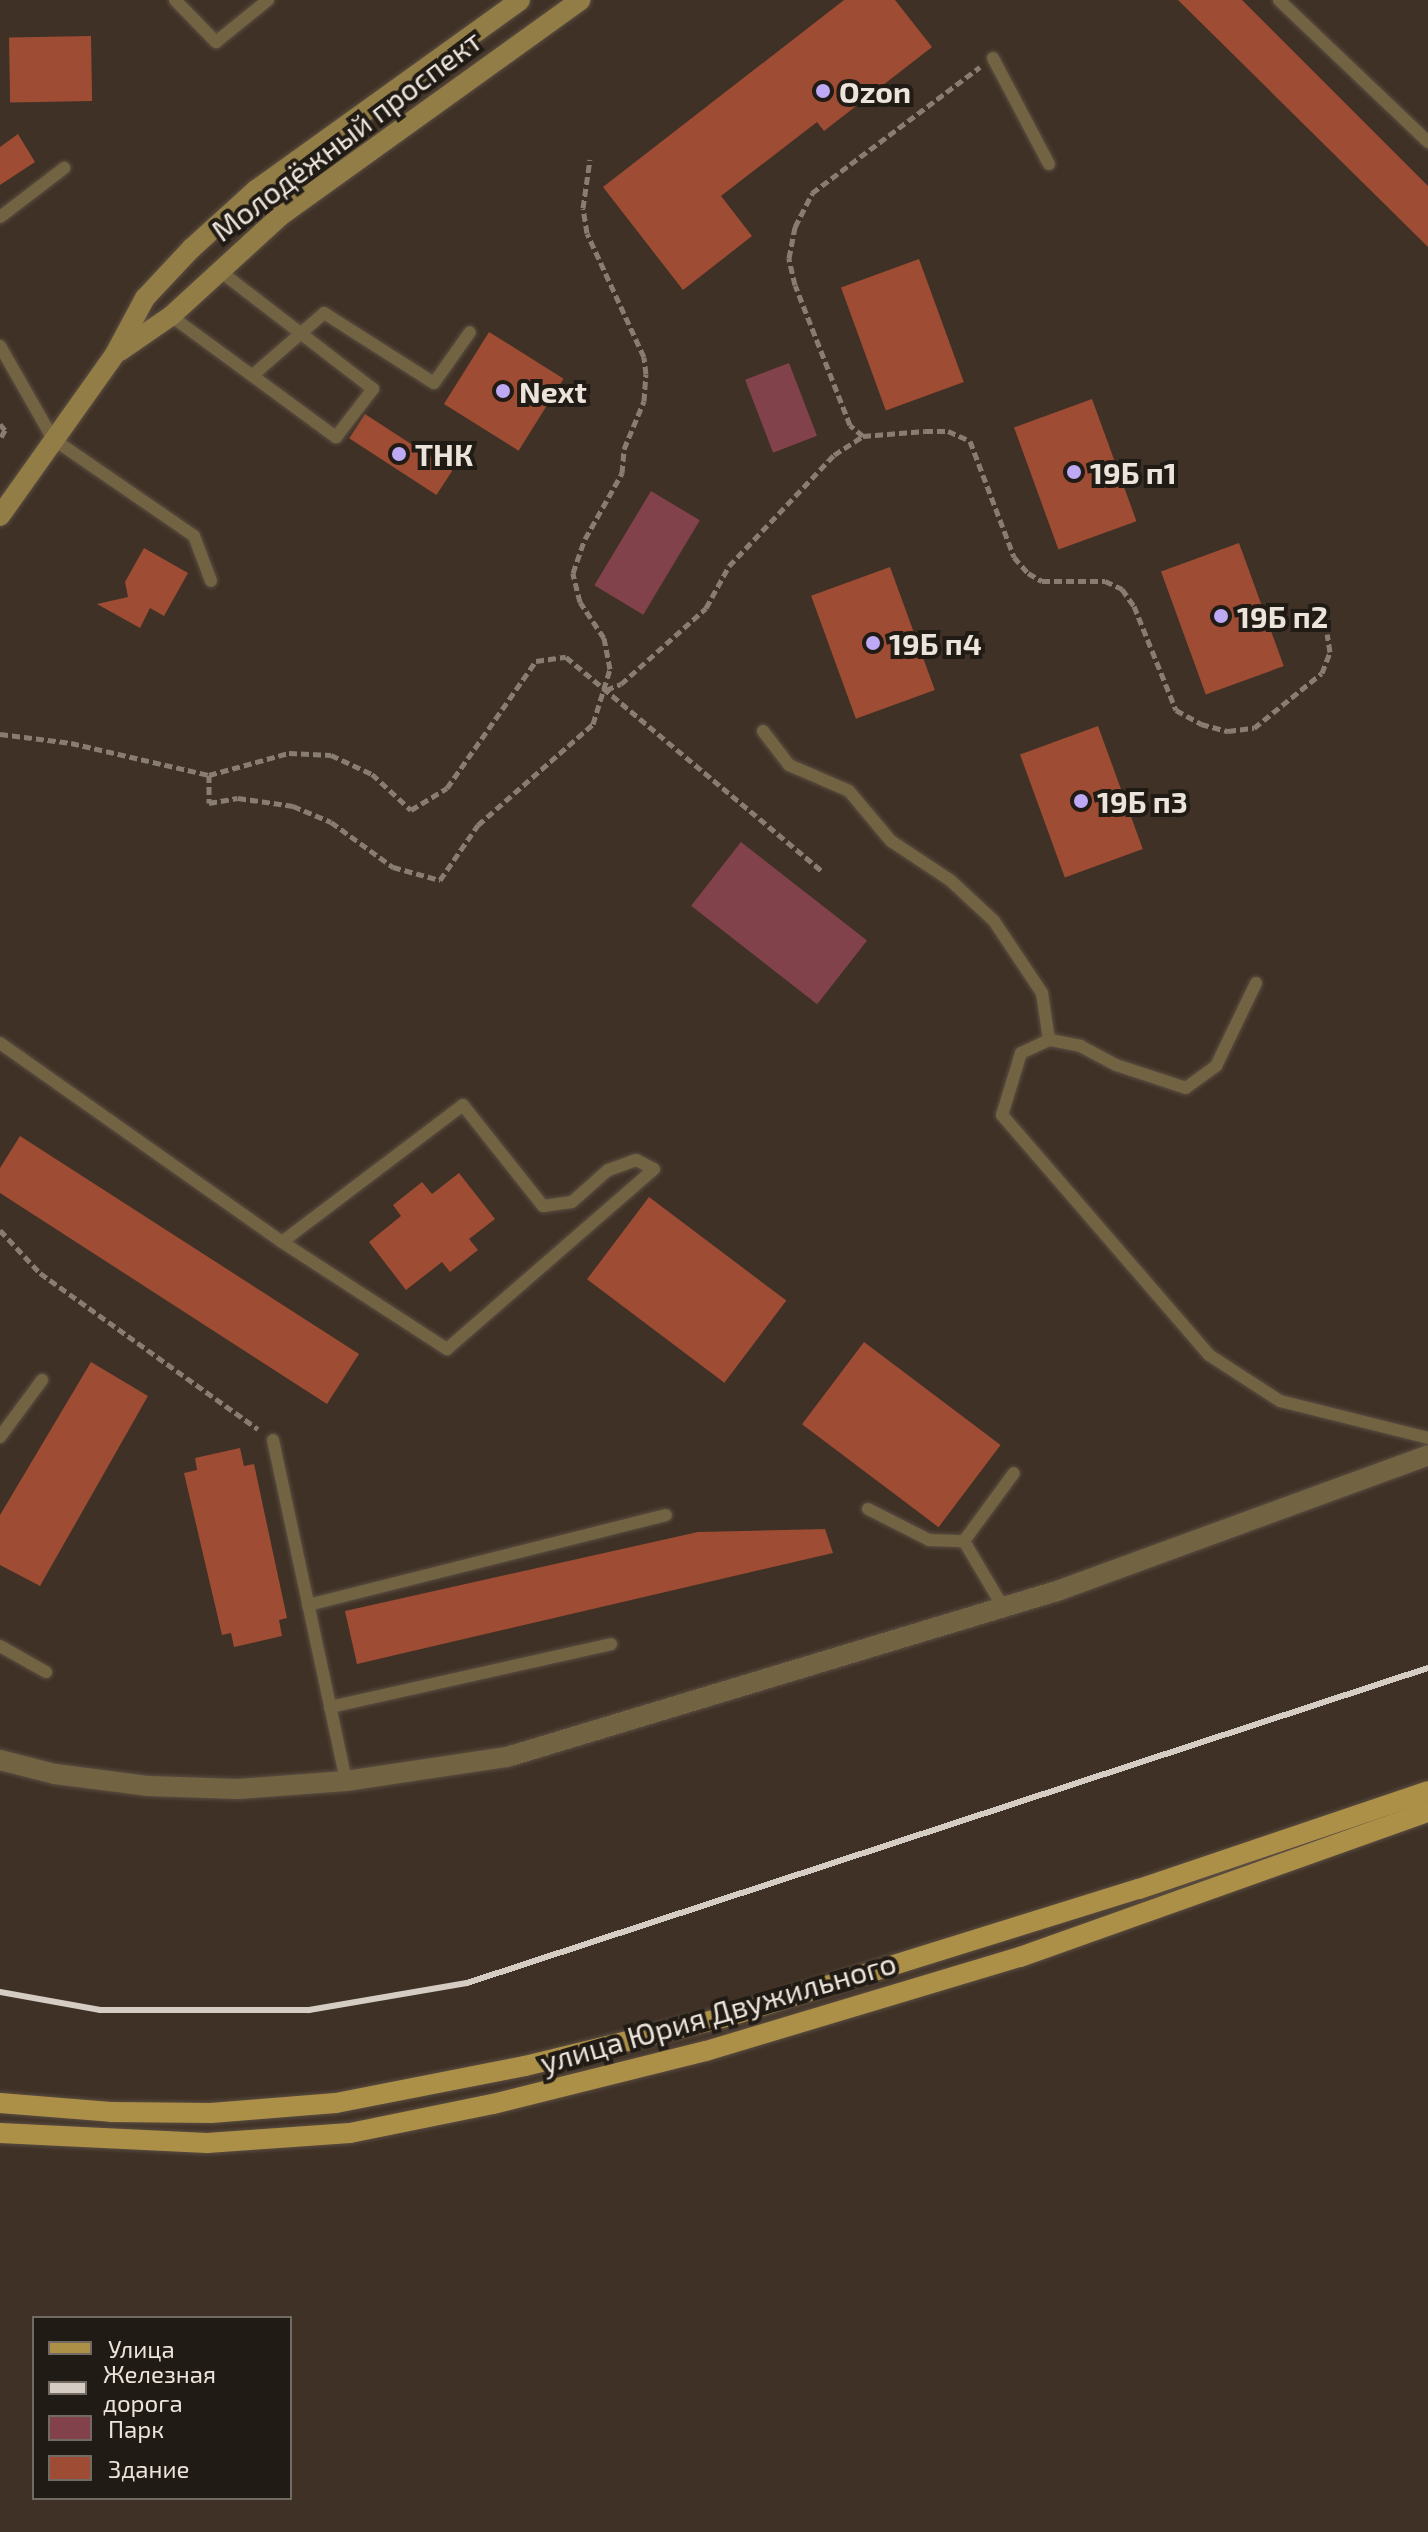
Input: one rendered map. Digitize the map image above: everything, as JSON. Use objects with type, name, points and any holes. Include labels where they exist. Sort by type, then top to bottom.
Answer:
[{"type":"main road","name":"Молодёжный проспект","points":[[0,516],[115,354],[145,298],[256,190],[520,0]]},
{"type":"main road","name":"Молодёжный проспект","points":[[115,354],[171,316],[217,269],[280,216],[581,0]]},
{"type":"main road","name":"улица Юрия Двужильного","points":[[0,2103],[111,2112],[211,2113],[336,2103],[525,2066],[730,2016],[1154,1884],[1428,1791]]},
{"type":"main road","name":"улица Юрия Двужильного","points":[[0,2133],[207,2143],[350,2133],[493,2104],[706,2051],[1020,1957],[1428,1812]]},
{"type":"street","points":[[0,1760],[55,1774],[149,1786],[238,1789],[346,1781],[507,1757],[1003,1607],[1428,1455]]},
{"type":"lane","points":[[175,0],[216,42],[268,0]]},
{"type":"lane","points":[[1279,0],[1428,142]]},
{"type":"lane","points":[[993,58],[1049,164]]},
{"type":"lane","points":[[0,217],[64,168]]},
{"type":"lane","points":[[171,316],[336,437],[373,389],[217,269]]},
{"type":"lane","points":[[253,375],[324,313],[434,383],[470,332]]},
{"type":"lane","points":[[0,346],[53,439],[194,536],[211,581]]},
{"type":"lane","points":[[763,731],[789,765],[849,791],[891,841],[950,880],[994,921],[1042,993],[1049,1040]]},
{"type":"lane","points":[[1256,983],[1216,1066],[1186,1088],[1116,1065],[1081,1046],[1049,1040],[1021,1053],[1002,1115],[1209,1355],[1280,1401],[1428,1438]]},
{"type":"lane","points":[[1,1045],[282,1242],[447,1349],[654,1169],[636,1160],[608,1170],[572,1202],[543,1206],[463,1105],[282,1242]]},
{"type":"lane","points":[[0,1437],[5,1421],[42,1380]]},
{"type":"lane","points":[[273,1440],[346,1781]]},
{"type":"lane","points":[[964,1541],[1014,1473]]},
{"type":"lane","points":[[868,1509],[929,1540],[964,1541]]},
{"type":"lane","points":[[308,1605],[666,1515]]},
{"type":"lane","points":[[964,1541],[1003,1607]]},
{"type":"lane","points":[[330,1707],[611,1644]]},
{"type":"lane","points":[[0,1646],[46,1672]]},
{"type":"path","points":[[863,436],[850,425],[795,285],[789,258],[795,227],[812,193],[993,58]]},
{"type":"path","points":[[209,775],[209,803],[238,798],[293,806],[331,822],[383,862],[440,880],[478,825],[593,724],[610,669],[604,638],[580,602],[573,573],[585,539],[622,473],[624,449],[644,401],[646,374],[644,357],[587,233],[583,208],[590,159]]},
{"type":"path","points":[[0,424],[5,430],[0,439]]},
{"type":"path","points":[[605,690],[621,684],[706,608],[729,566],[834,455],[863,436],[948,431],[970,441],[1014,557],[1042,581],[1105,581],[1122,589],[1134,606],[1176,710],[1201,724],[1228,731],[1254,728],[1322,673],[1330,652],[1327,634]]},
{"type":"path","points":[[0,734],[71,743],[209,775],[289,753],[331,755],[372,774],[411,810],[447,788],[536,661],[566,657],[822,871]]},
{"type":"path","points":[[0,1230],[40,1273],[273,1440]]},
{"type":"green space","points":[[789,363],[817,436],[773,453],[745,380]]},
{"type":"green space","points":[[651,491],[700,520],[643,615],[594,585]]},
{"type":"green space","points":[[741,842],[867,941],[817,1004],[691,906]]},
{"type":"building","points":[[844,0],[895,0],[932,47],[824,131],[817,122],[721,196],[752,236],[683,290],[603,187]]},
{"type":"building","points":[[1178,0],[1242,0],[1428,186],[1428,247]]},
{"type":"building","points":[[91,36],[92,101],[10,102],[9,37]]},
{"type":"building","points":[[18,134],[35,162],[0,185],[0,147]]},
{"type":"building","points":[[919,259],[964,382],[886,410],[841,287]]},
{"type":"building","name":"Next","points":[[489,332],[564,379],[519,451],[444,404]]},
{"type":"building","name":"19Б п1","points":[[1092,399],[1136,521],[1058,550],[1014,427]]},
{"type":"building","name":"ТНК","points":[[365,414],[452,471],[436,495],[349,438]]},
{"type":"building","name":"19Б п2","points":[[1239,543],[1284,666],[1206,694],[1161,571]]},
{"type":"building","points":[[144,548],[188,573],[164,616],[150,608],[140,628],[97,604],[128,597],[125,582]]},
{"type":"building","name":"19Б п4","points":[[890,567],[935,690],[856,719],[811,596]]},
{"type":"building","name":"19Б п3","points":[[1098,726],[1143,849],[1065,877],[1020,754]]},
{"type":"building","points":[[20,1136],[359,1354],[327,1404],[0,1193],[0,1168]]},
{"type":"building","points":[[459,1173],[495,1219],[469,1239],[478,1250],[450,1272],[442,1262],[406,1290],[369,1242],[401,1216],[393,1205],[422,1182],[432,1194]]},
{"type":"building","points":[[649,1197],[786,1301],[724,1383],[587,1279]]},
{"type":"building","points":[[864,1342],[1001,1445],[939,1527],[802,1424]]},
{"type":"building","points":[[91,1362],[148,1396],[40,1586],[0,1565],[0,1515]]},
{"type":"building","points":[[240,1448],[244,1466],[254,1464],[287,1618],[279,1620],[282,1636],[234,1647],[231,1633],[222,1635],[184,1473],[197,1470],[195,1458]]},
{"type":"building","points":[[825,1529],[833,1553],[357,1664],[345,1611],[698,1532]]},
{"type":"railway","points":[[0,1992],[100,2010],[309,2010],[467,1983],[1428,1668]]},
{"type":"place","name":"Ozon","points":[[823,91]]},
{"type":"place","name":"Next","points":[[503,391]]},
{"type":"place","name":"ТНК","points":[[399,454]]},
{"type":"place","name":"19Б п1","points":[[1074,472]]},
{"type":"place","name":"19Б п2","points":[[1221,616]]},
{"type":"place","name":"19Б п4","points":[[873,643]]},
{"type":"place","name":"19Б п3","points":[[1081,801]]}]
